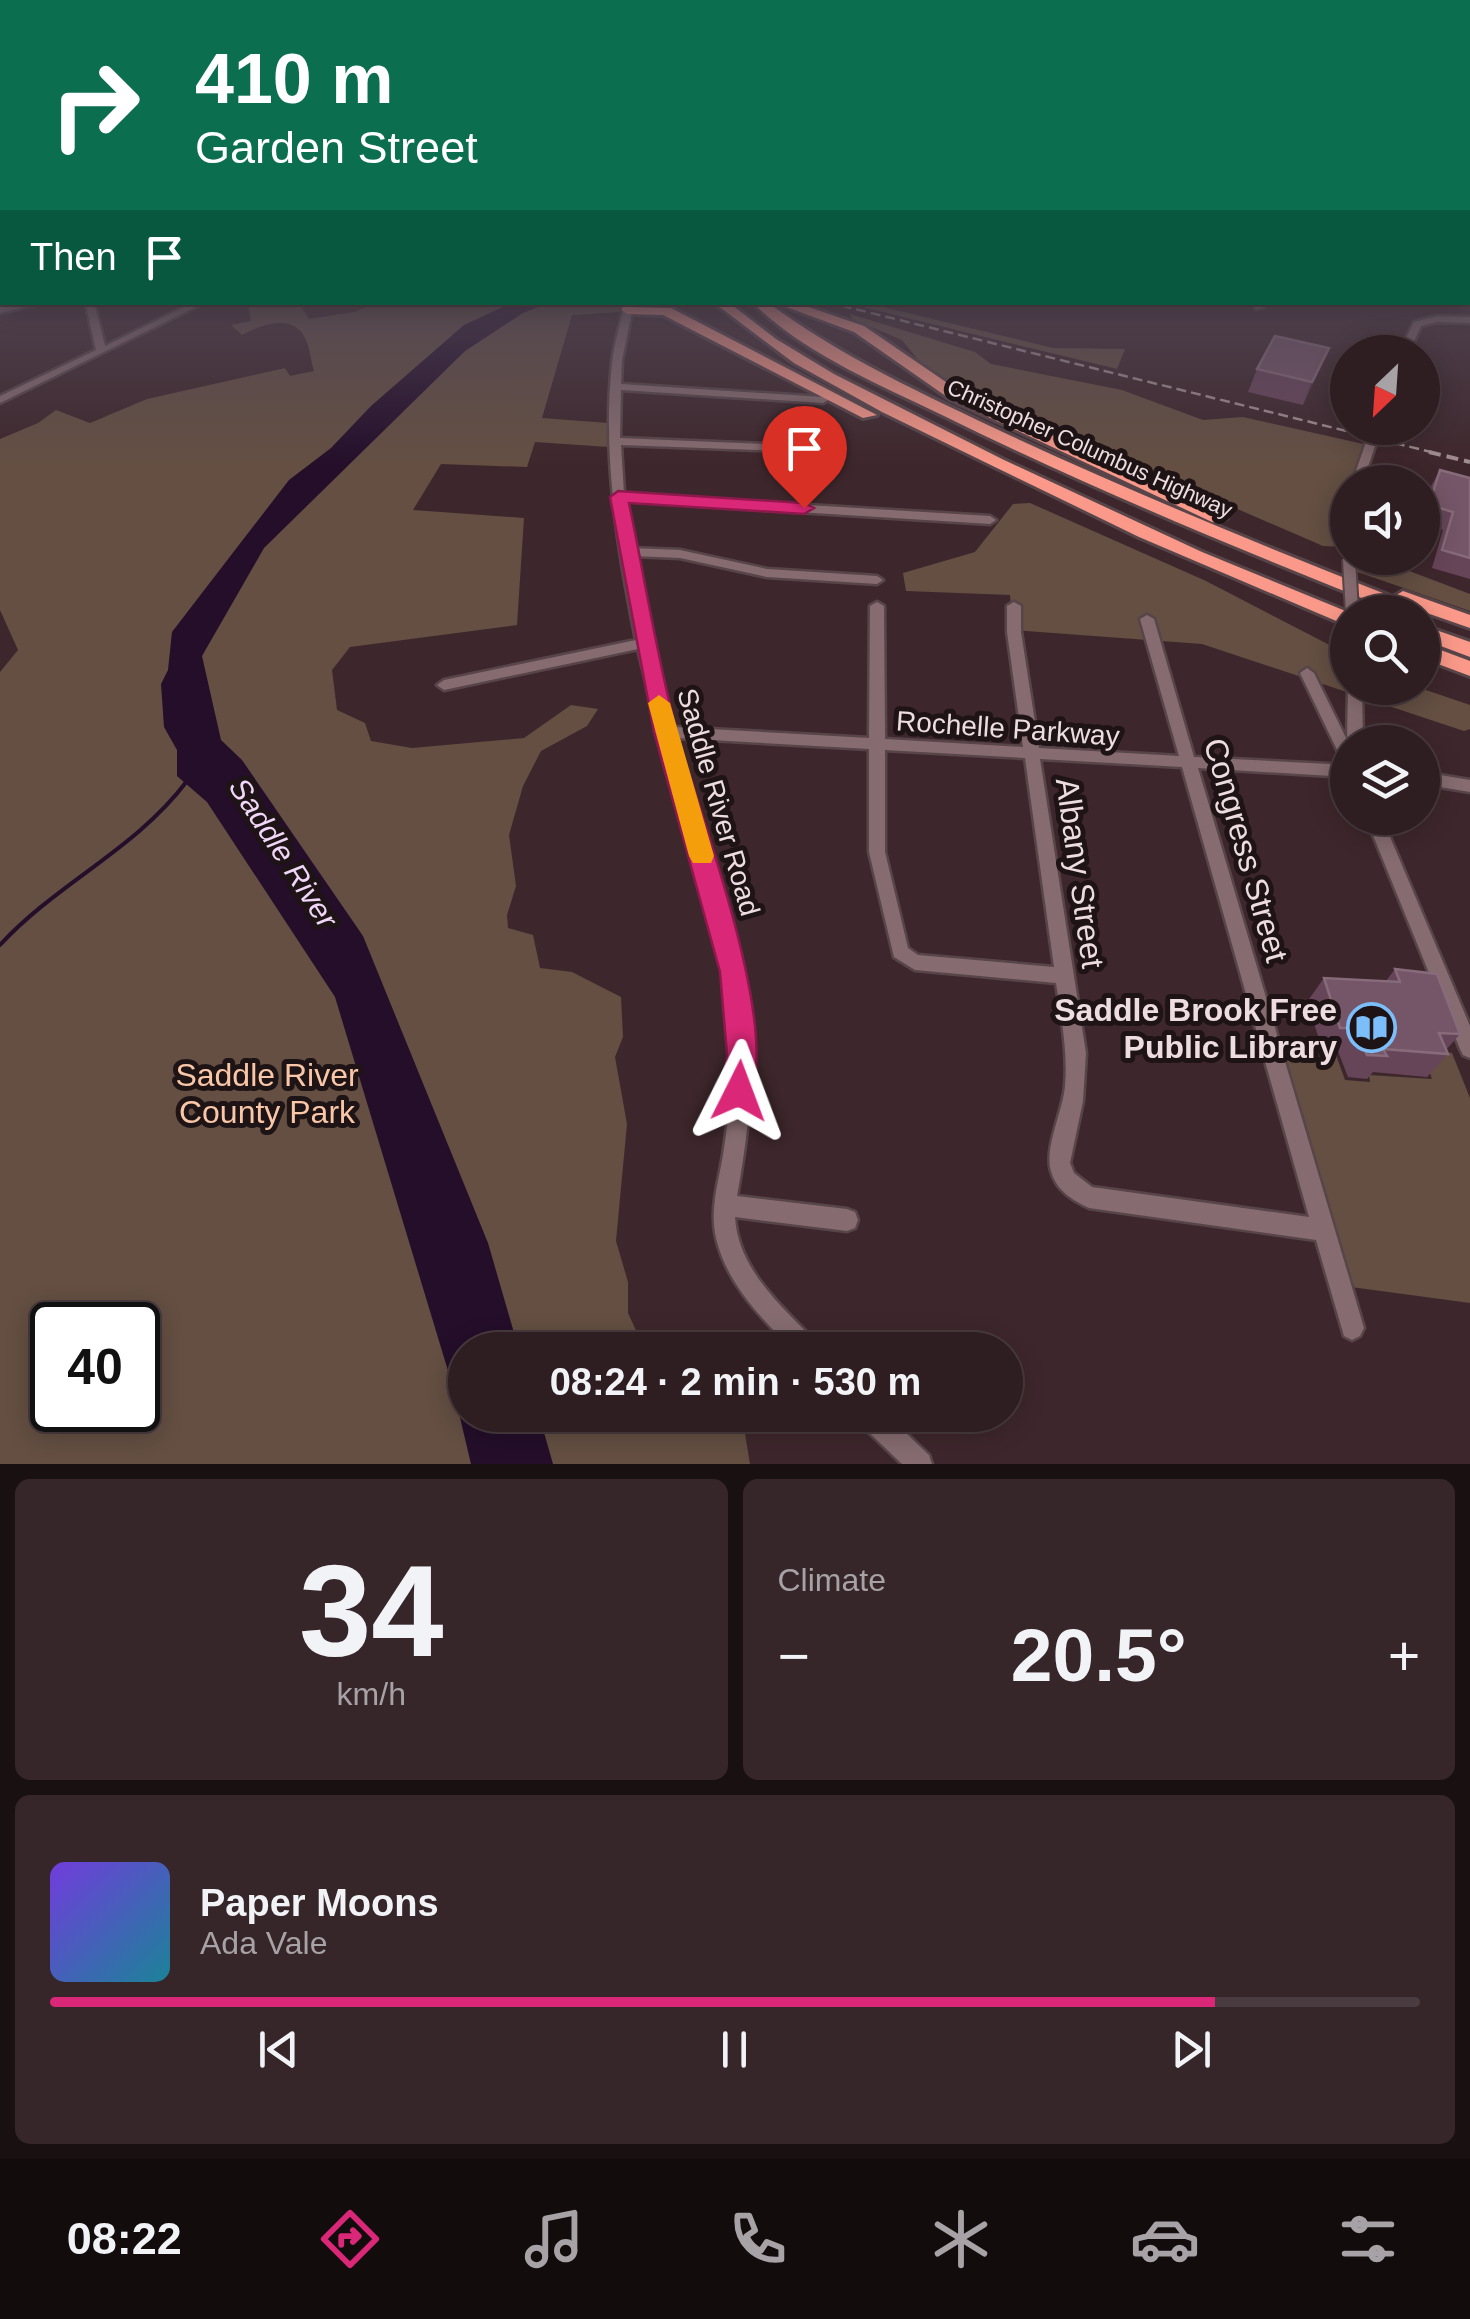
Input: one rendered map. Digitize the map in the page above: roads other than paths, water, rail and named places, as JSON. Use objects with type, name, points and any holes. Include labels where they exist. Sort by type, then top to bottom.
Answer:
[{"type":"highway","points":[[702,329],[899,429],[1071,499]]},
{"type":"highway","name":"Christopher Columbus Highway","points":[[753,329],[830,377],[1071,499],[1330,612]]},
{"type":"highway","name":"Christopher Columbus Highway","points":[[787,329],[836,363],[1010,454],[1184,533],[1335,595]]},
{"type":"highway","name":"Christopher Columbus Highway","points":[[805,329],[850,362],[1076,472],[1373,595]]},
{"type":"highway","points":[[858,329],[956,396],[1098,458],[1261,540]]},
{"type":"highway","points":[[850,362],[1261,540],[1470,622]]},
{"type":"highway","points":[[1440,623],[1470,634]]},
{"type":"highway","points":[[1440,638],[1470,650]]},
{"type":"highway","points":[[1440,657],[1470,669]]},
{"type":"street","points":[[96,329],[101,351]]},
{"type":"street","points":[[0,400],[146,329]]},
{"type":"street","name":"Saddle River Road","points":[[625,329],[616,388],[618,497],[665,732],[725,936],[740,1012],[742,1054],[733,1164],[724,1205],[727,1240],[750,1288],[791,1332]]},
{"type":"street","points":[[616,388],[823,400]]},
{"type":"street","points":[[614,441],[785,448],[798,444]]},
{"type":"street","points":[[618,497],[990,520]]},
{"type":"street","points":[[628,552],[680,554],[767,573],[877,580]]},
{"type":"street","points":[[876,606],[874,744],[880,878],[900,952],[915,962],[1064,976]]},
{"type":"street","name":"Albany Street","points":[[1014,606],[1014,632],[1076,1053],[1071,1116],[1058,1158],[1068,1182],[1089,1197],[1322,1230]]},
{"type":"street","name":"Congress Street","points":[[1146,620],[1352,1328]]},
{"type":"street","points":[[444,685],[646,644]]},
{"type":"street","points":[[1308,673],[1333,725]]},
{"type":"street","name":"Rochelle Parkway","points":[[665,732],[1330,770]]},
{"type":"street","points":[[1440,781],[1470,786]]},
{"type":"street","points":[[1381,835],[1470,1049]]},
{"type":"street","points":[[724,1205],[847,1220]]},
{"type":"street","points":[[887,1432],[920,1464]]},
{"type":"water","name":"Saddle River","points":[[459,329],[498,329],[465,351],[264,548],[202,656],[221,740],[242,760],[363,936],[488,1243],[514,1332],[448,1332],[448,1371],[335,997],[207,802],[177,776],[177,750],[164,727],[161,684],[168,670],[172,632],[289,480],[331,448],[371,406]]},
{"type":"water","points":[[463,1432],[544,1432],[553,1464],[471,1464]]},
{"type":"waterway","points":[[0,945],[46,903],[144,827],[187,781]]},
{"type":"railway","points":[[937,329],[1439,454]]},
{"type":"railway","points":[[1429,452],[1470,462]]},
{"type":"place","name":"Saddle Brook Free Public Library","points":[[1372,1028]]},
{"type":"park label","name":"Saddle River County Park","points":[[267,1094]]}]
